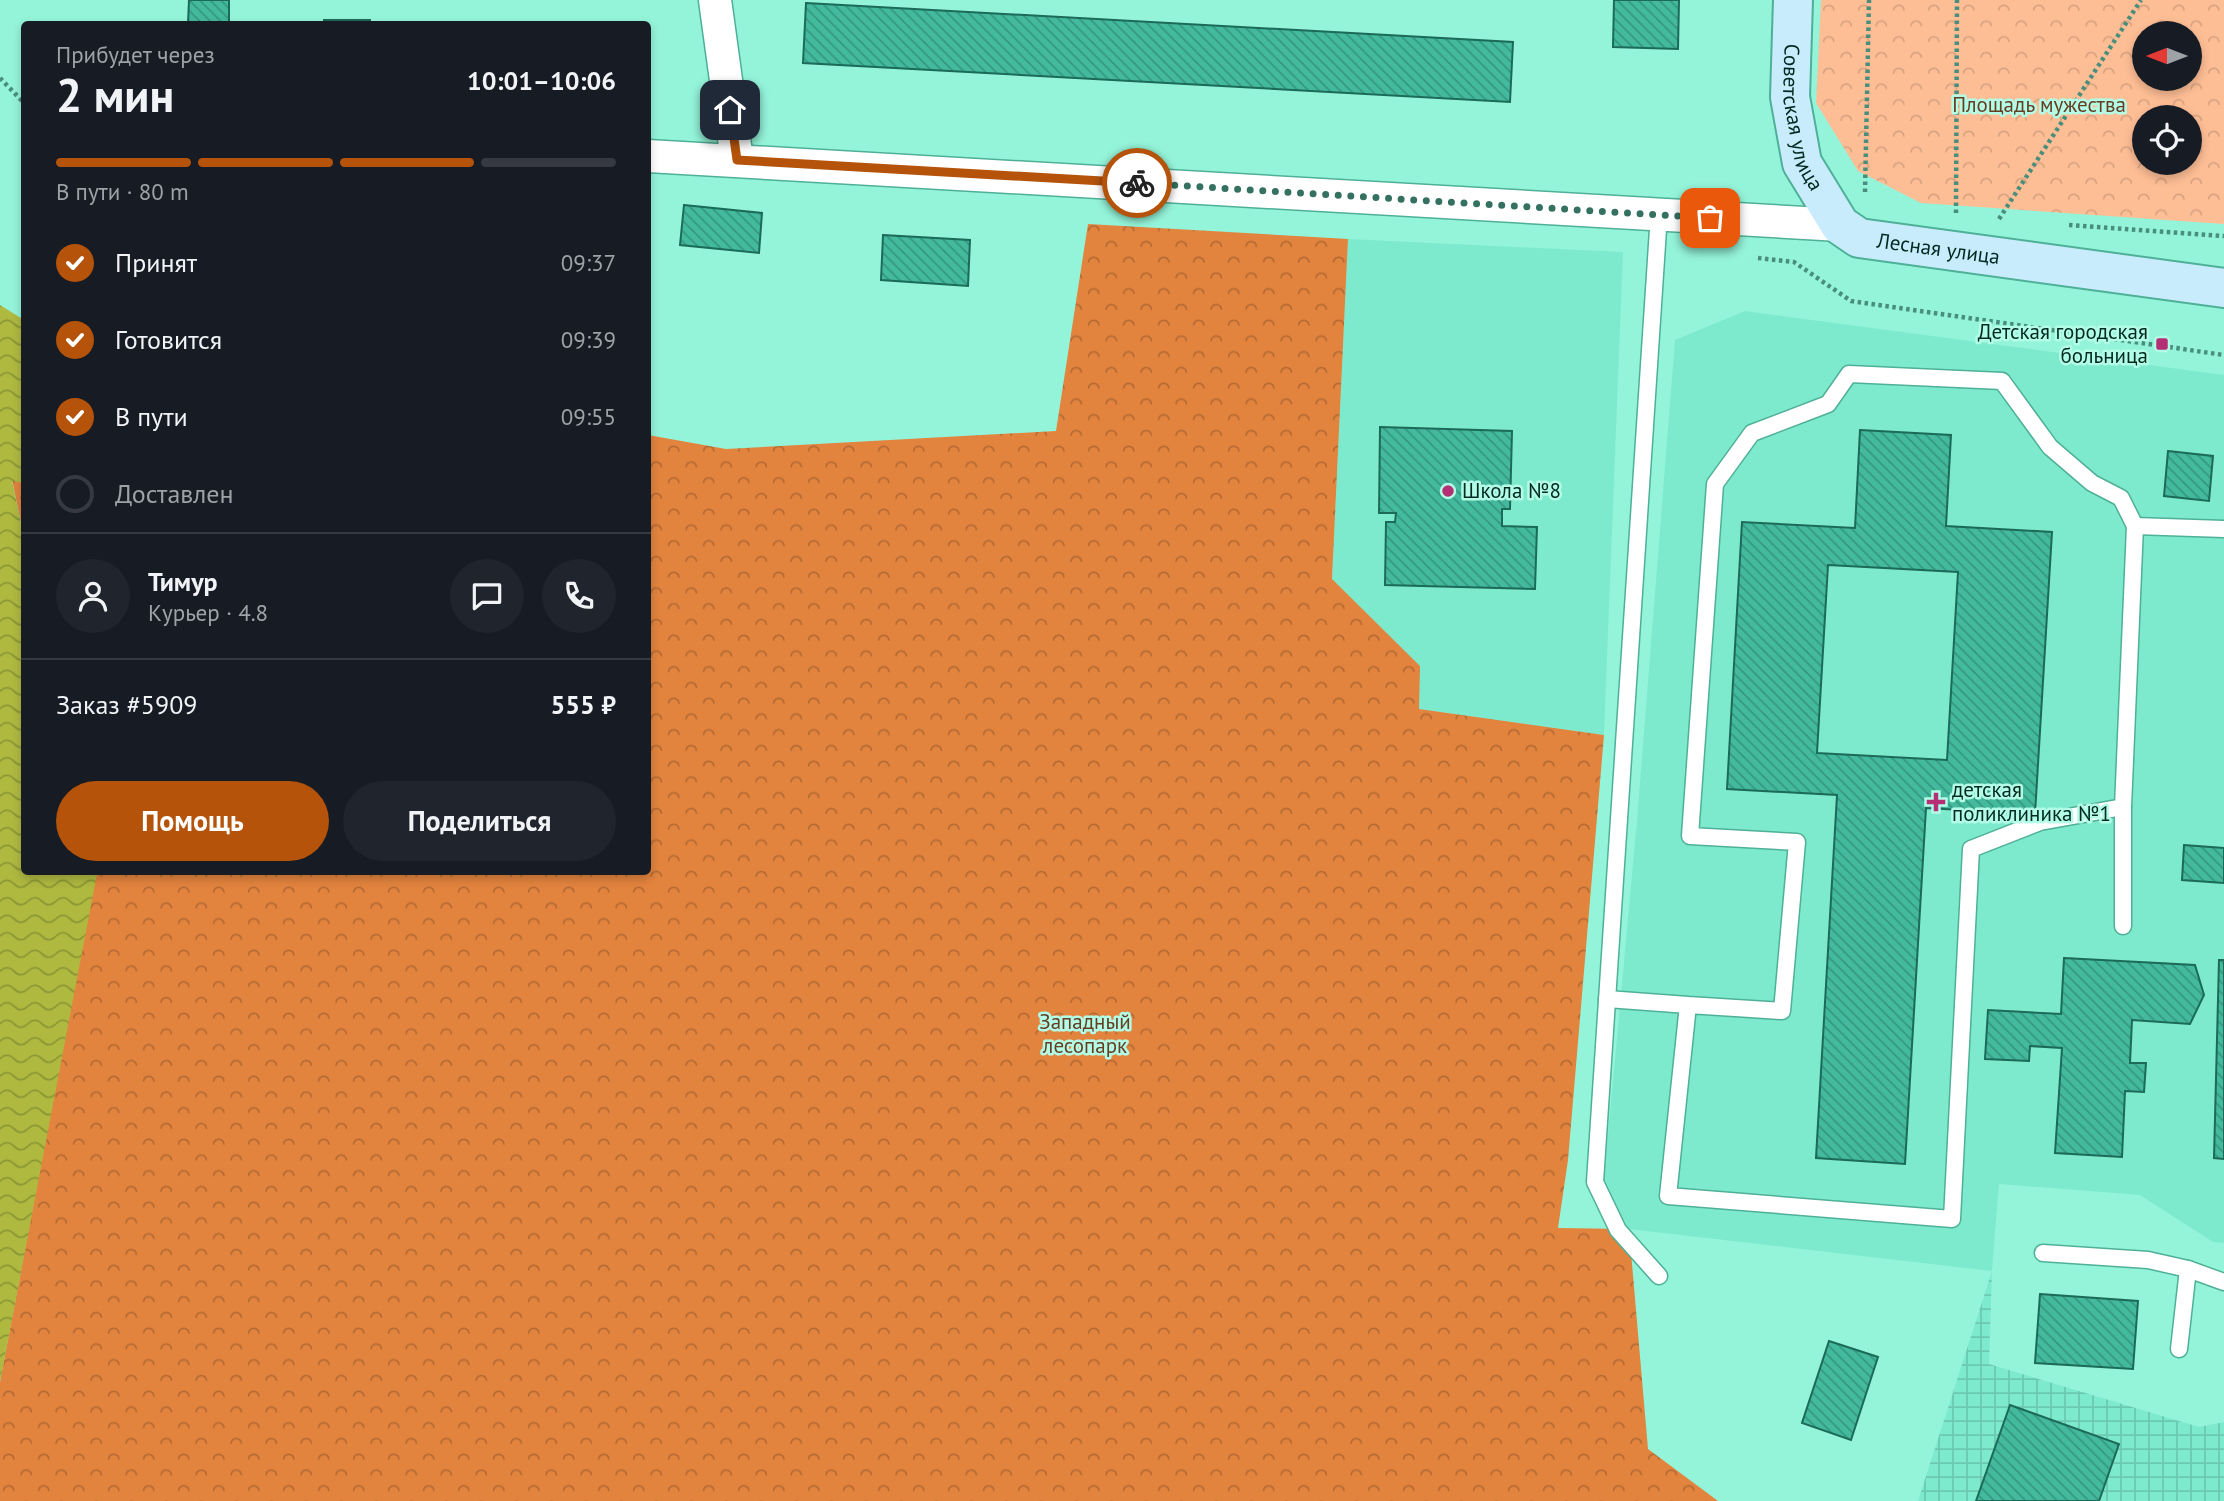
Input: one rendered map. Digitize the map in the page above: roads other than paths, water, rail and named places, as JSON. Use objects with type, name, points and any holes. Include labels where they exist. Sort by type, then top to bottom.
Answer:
[{"type":"main road","name":"Советская улица","points":[[1793,0],[1790,97],[1802,163],[1852,213]]},
{"type":"main road","name":"Лесная улица","points":[[1852,213],[1858,238],[2224,288]]},
{"type":"street","points":[[715,0],[737,160]]},
{"type":"street","name":"Лесная улица","points":[[651,156],[1658,214],[1852,213]]},
{"type":"lane","points":[[1658,214],[1594,1182],[1618,1230],[1659,1276]]},
{"type":"lane","points":[[1607,999],[1782,1011],[1797,842],[1690,836],[1715,484],[1752,433],[1828,404],[1849,374],[2002,381],[2050,447],[2092,483],[2121,499],[2135,526],[2123,807],[2123,926]]},
{"type":"lane","points":[[2135,526],[2224,529]]},
{"type":"lane","points":[[1688,1005],[1668,1196],[1952,1219],[1971,849],[2040,822],[2123,807]]},
{"type":"lane","points":[[2043,1253],[2148,1260],[2188,1269],[2224,1282]]},
{"type":"lane","points":[[2179,1349],[2188,1269]]},
{"type":"water","points":[[0,305],[21,318],[21,482],[12,481],[21,523],[21,875],[97,875],[0,1382]]},
{"type":"place","name":"Детская городская больница","points":[[2162,344]]},
{"type":"place","name":"Школа №8","points":[[1448,491]]},
{"type":"place","name":"детская поликлиника №1","points":[[1936,802]]},
{"type":"park label","name":"Площадь мужества","points":[[2039,105]]},
{"type":"park label","name":"Западный лесопарк","points":[[1085,1034]]}]
